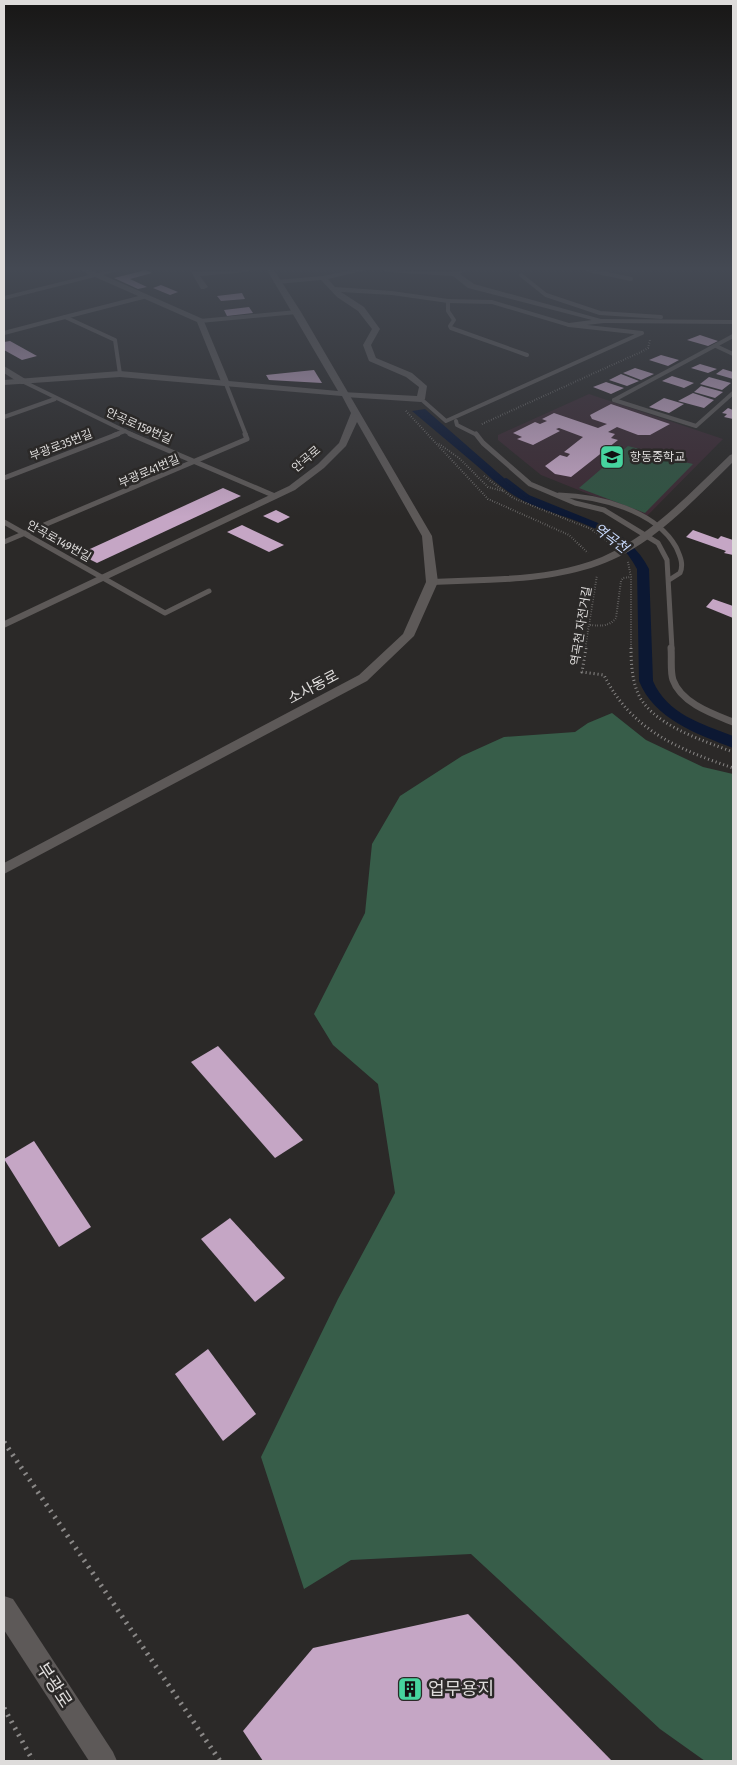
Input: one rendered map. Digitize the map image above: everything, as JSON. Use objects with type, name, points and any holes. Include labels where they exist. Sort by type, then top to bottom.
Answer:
[{"type":"street","points":[[213,352],[226,384]]},
{"type":"street","points":[[321,352],[427,536],[432,582],[523,576],[592,565],[606,559],[654,528],[731,462]]},
{"type":"street","points":[[4,383],[120,374],[421,400],[423,386],[409,375],[372,359],[370,352]]},
{"type":"street","points":[[4,370],[24,382]]},
{"type":"street","name":"안곡로","points":[[4,625],[292,488],[321,466],[343,444],[356,413]]},
{"type":"street","name":"소사동로","points":[[4,869],[364,678],[408,636],[432,582]]},
{"type":"street","name":"부광로","points":[[4,1608],[104,1761]]},
{"type":"lane","points":[[116,352],[120,374]]},
{"type":"lane","points":[[520,352],[527,355]]},
{"type":"lane","points":[[421,400],[446,421],[599,352]]},
{"type":"lane","points":[[704,352],[614,400],[696,426],[733,393]]},
{"type":"lane","name":"안곡로159번길","points":[[24,382],[55,399],[125,431],[274,496]]},
{"type":"lane","name":"부광로41번길","points":[[4,542],[197,462],[247,439],[226,384]]},
{"type":"lane","points":[[4,417],[55,399]]},
{"type":"lane","points":[[456,421],[457,425],[476,434],[525,480],[554,495],[612,513],[658,543],[665,554],[668,580],[671,672],[676,686],[695,704],[733,722]]},
{"type":"lane","name":"부광로35번길","points":[[4,478],[125,431]]},
{"type":"lane","points":[[554,495],[573,495],[592,499],[638,515],[673,543],[682,564],[680,573],[668,580]]},
{"type":"lane","name":"안곡로149번길","points":[[4,522],[104,578]]},
{"type":"lane","points":[[104,578],[166,613],[209,591]]},
{"type":"path","points":[[456,421],[472,424],[487,423],[640,352]]},
{"type":"path","points":[[401,404],[488,499],[569,535],[584,548],[592,565]]},
{"type":"path","points":[[433,440],[459,458],[488,487],[504,491]]},
{"type":"path","points":[[484,476],[520,501],[591,528],[611,544]]},
{"type":"path","points":[[627,561],[631,577],[632,670],[637,693],[658,716],[690,734],[733,752]]},
{"type":"path","name":"역곡천 자전거길","points":[[592,565],[590,625],[582,672],[604,675],[608,687],[622,708],[653,732],[684,749],[733,768]]},
{"type":"path","points":[[590,625],[610,625],[613,623],[616,618],[621,581],[623,578],[631,577]]},
{"type":"path","points":[[4,1442],[220,1761]]},
{"type":"path","points":[[4,1708],[33,1761]]},
{"type":"shaded area","name":"항동중학교","points":[[589,394],[723,439],[646,517],[541,475],[498,440],[498,435]]},
{"type":"green space","points":[[628,446],[647,451],[645,453],[693,464],[645,513],[579,488]]},
{"type":"green space","points":[[612,713],[646,740],[703,767],[733,774],[733,1761],[705,1761],[660,1729],[471,1554],[351,1560],[304,1589],[261,1457],[338,1299],[395,1193],[378,1084],[333,1045],[314,1014],[365,913],[372,844],[400,796],[462,756],[504,737],[575,732],[588,723]]},
{"type":"water","points":[[425,409],[519,491],[603,525],[617,533],[635,549],[649,569],[653,681],[659,692],[676,710],[698,722],[733,736],[733,748],[678,724],[655,706],[646,694],[639,681],[637,569],[626,552],[598,530],[532,505],[505,489],[412,411]]},
{"type":"building","points":[[8,352],[30,352],[37,356],[22,360]]},
{"type":"building","points":[[661,355],[679,360],[668,366],[649,360]]},
{"type":"building","points":[[700,364],[717,369],[708,373],[691,368]]},
{"type":"building","points":[[635,368],[654,374],[641,380],[623,373]]},
{"type":"building","points":[[723,369],[733,372],[733,379],[716,374]]},
{"type":"building","points":[[314,370],[322,383],[269,380],[266,375]]},
{"type":"building","points":[[621,374],[639,381],[627,386],[609,380]]},
{"type":"building","points":[[672,376],[694,383],[684,388],[662,381]]},
{"type":"building","points":[[709,377],[731,383],[722,390],[700,384]]},
{"type":"building","points":[[606,382],[624,388],[611,394],[593,387]]},
{"type":"building","points":[[701,386],[723,392],[715,398],[694,392]]},
{"type":"building","points":[[693,393],[714,400],[704,408],[678,401]]},
{"type":"building","points":[[664,398],[684,404],[669,413],[649,407]]},
{"type":"building","points":[[611,404],[670,424],[650,435],[638,435],[617,427],[608,432],[615,434],[611,438],[618,440],[571,477],[555,474],[545,466],[560,455],[567,457],[570,454],[564,452],[583,437],[559,428],[556,429],[560,431],[533,445],[517,439],[522,437],[513,433],[535,422],[540,424],[547,421],[542,419],[554,413],[598,428],[607,424],[592,419],[590,415]]},
{"type":"building","points":[[728,408],[733,410],[733,419],[724,417],[727,414],[722,413]]},
{"type":"building","points":[[223,488],[241,496],[97,563],[79,554]]},
{"type":"building","points":[[276,510],[290,517],[278,523],[263,516]]},
{"type":"building","points":[[242,525],[284,545],[269,552],[227,532]]},
{"type":"building","points":[[693,530],[718,539],[721,536],[733,540],[733,555],[686,537]]},
{"type":"building","points":[[713,599],[733,606],[733,618],[706,607]]},
{"type":"building","points":[[218,1046],[303,1140],[275,1158],[191,1062]]},
{"type":"building","points":[[34,1141],[91,1227],[59,1247],[4,1159]]},
{"type":"building","points":[[230,1218],[285,1278],[255,1302],[201,1239]]},
{"type":"building","points":[[208,1349],[256,1414],[223,1441],[175,1374]]},
{"type":"building","name":"업무용지","points":[[468,1614],[612,1761],[263,1761],[243,1731],[313,1648]]},
{"type":"waterway","name":"역곡천","points":[[506,480],[527,496]]},
{"type":"place","name":"항동중학교","points":[[612,457]]},
{"type":"place","name":"업무용지","points":[[410,1689]]}]
